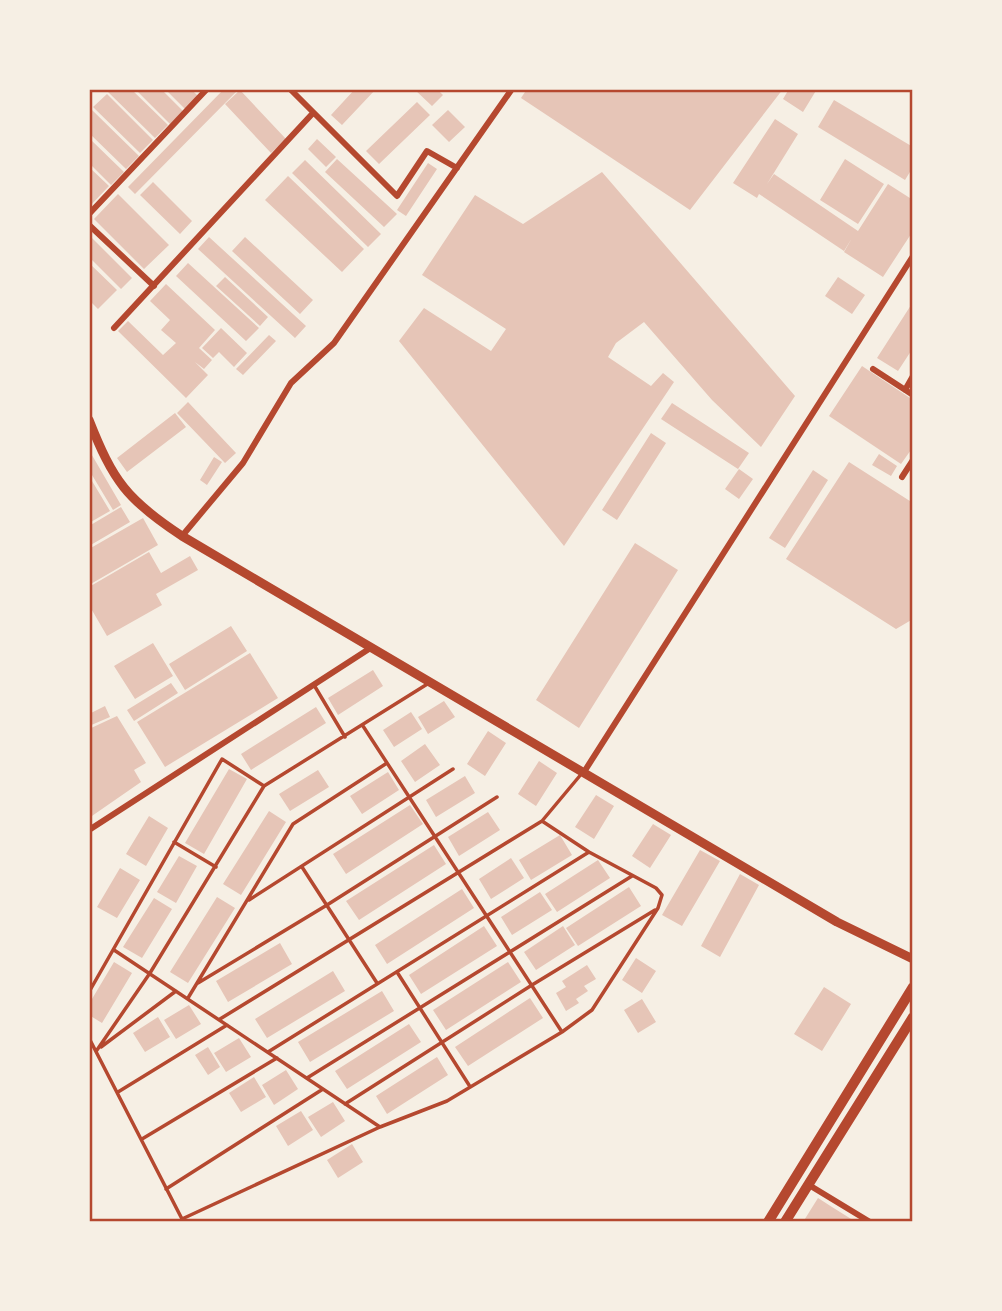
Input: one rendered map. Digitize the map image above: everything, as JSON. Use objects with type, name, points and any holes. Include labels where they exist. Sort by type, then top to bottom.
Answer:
[{"type":"highway","points":[[768,1222],[913,987]]},
{"type":"highway","points":[[785,1222],[913,1017]]},
{"type":"main road","points":[[89,420],[104,459],[128,496],[182,536],[836,922],[913,959]]},
{"type":"street","points":[[89,214],[207,89]]},
{"type":"street","points":[[290,89],[397,196],[427,152],[457,168]]},
{"type":"street","points":[[182,536],[243,463],[291,383],[334,343],[512,89]]},
{"type":"street","points":[[114,328],[313,113]]},
{"type":"street","points":[[89,225],[154,286]]},
{"type":"street","points":[[584,772],[913,256]]},
{"type":"street","points":[[873,369],[913,395]]},
{"type":"street","points":[[905,390],[913,376]]},
{"type":"street","points":[[902,477],[913,460]]},
{"type":"street","points":[[89,830],[372,647]]},
{"type":"street","points":[[809,1185],[870,1222]]},
{"type":"lane","points":[[97,1050],[150,973],[264,786],[429,683]]},
{"type":"lane","points":[[314,685],[345,737]]},
{"type":"lane","points":[[363,726],[562,1032]]},
{"type":"lane","points":[[89,992],[222,759],[264,786]]},
{"type":"lane","points":[[188,998],[293,824],[387,763]]},
{"type":"lane","points":[[248,901],[453,769]]},
{"type":"lane","points":[[220,1019],[542,821],[584,772]]},
{"type":"lane","points":[[198,983],[497,797]]},
{"type":"lane","points":[[89,1038],[182,1219],[380,1127],[447,1101],[469,1085],[562,1032],[592,1010],[659,908],[662,895],[656,888],[590,852],[542,821]]},
{"type":"lane","points":[[174,842],[216,867]]},
{"type":"lane","points":[[268,1052],[590,852]]},
{"type":"lane","points":[[302,867],[377,983]]},
{"type":"lane","points":[[307,1078],[632,876]]},
{"type":"lane","points":[[345,1104],[659,908]]},
{"type":"lane","points":[[114,950],[380,1127]]},
{"type":"lane","points":[[397,972],[469,1085]]},
{"type":"lane","points":[[97,1050],[177,991]]},
{"type":"lane","points":[[118,1092],[228,1025]]},
{"type":"lane","points":[[142,1139],[277,1058]]},
{"type":"lane","points":[[166,1189],[323,1089]]},
{"type":"building","points":[[111,89],[131,89],[168,125],[155,138],[108,92]]},
{"type":"building","points":[[135,89],[161,89],[183,111],[170,124]]},
{"type":"building","points":[[165,89],[191,89],[198,96],[185,109]]},
{"type":"building","points":[[224,89],[237,91],[135,194],[128,187]]},
{"type":"building","points":[[355,89],[376,89],[342,125],[331,115]]},
{"type":"building","points":[[414,89],[437,89],[443,95],[432,106]]},
{"type":"building","points":[[527,89],[783,89],[690,210],[521,98]]},
{"type":"building","points":[[789,89],[817,89],[803,112],[783,99]]},
{"type":"building","points":[[240,90],[286,139],[271,153],[225,104]]},
{"type":"building","points":[[107,94],[153,140],[140,153],[93,107]]},
{"type":"building","points":[[834,100],[913,147],[913,167],[905,180],[818,127]]},
{"type":"building","points":[[417,102],[430,115],[379,164],[366,151]]},
{"type":"building","points":[[92,110],[139,156],[126,169],[89,133],[89,113]]},
{"type":"building","points":[[448,110],[465,127],[449,142],[432,125]]},
{"type":"building","points":[[775,119],[798,134],[767,184],[774,174],[858,231],[888,184],[913,200],[913,231],[883,277],[844,252],[852,238],[844,251],[759,194],[757,198],[733,183]]},
{"type":"building","points":[[89,138],[124,172],[111,185],[89,163]]},
{"type":"building","points":[[317,139],[336,157],[326,167],[308,149]]},
{"type":"building","points":[[337,159],[397,214],[384,227],[325,172]]},
{"type":"building","points":[[845,159],[884,184],[858,224],[820,200]]},
{"type":"building","points":[[305,160],[381,234],[368,247],[292,173]]},
{"type":"building","points":[[428,163],[437,169],[406,216],[397,210]]},
{"type":"building","points":[[89,167],[109,186],[89,207]]},
{"type":"building","points":[[602,172],[795,396],[761,447],[712,400],[644,322],[616,343],[608,357],[651,386],[663,373],[674,382],[564,546],[399,341],[424,308],[491,351],[506,329],[422,275],[475,195],[523,224]]},
{"type":"building","points":[[288,176],[364,249],[342,272],[265,200]]},
{"type":"building","points":[[153,182],[192,221],[180,234],[140,195]]},
{"type":"building","points":[[118,194],[169,245],[144,269],[94,219]]},
{"type":"building","points":[[89,235],[132,278],[121,289],[89,257]]},
{"type":"building","points":[[209,237],[306,326],[295,338],[198,249]]},
{"type":"building","points":[[245,237],[313,300],[300,314],[232,251]]},
{"type":"building","points":[[89,263],[117,290],[98,309],[89,300]]},
{"type":"building","points":[[188,263],[259,328],[246,341],[176,276]]},
{"type":"building","points":[[225,277],[268,317],[260,326],[216,286]]},
{"type":"building","points":[[838,277],[865,295],[852,314],[825,296]]},
{"type":"building","points":[[166,284],[215,330],[199,348],[212,360],[204,369],[195,362],[208,375],[186,398],[118,331],[128,321],[163,355],[176,343],[161,330],[170,320],[150,301]]},
{"type":"building","points":[[913,302],[913,348],[898,371],[877,358]]},
{"type":"building","points":[[221,328],[247,353],[234,367],[219,352],[213,358],[202,348]]},
{"type":"building","points":[[269,335],[276,341],[243,375],[236,369]]},
{"type":"building","points":[[862,366],[913,400],[913,447],[901,464],[829,416]]},
{"type":"building","points":[[188,402],[236,453],[225,463],[177,413]]},
{"type":"building","points":[[672,403],[749,453],[738,469],[661,419]]},
{"type":"building","points":[[175,413],[186,427],[127,472],[117,458]]},
{"type":"building","points":[[651,433],[666,443],[617,520],[602,510]]},
{"type":"building","points":[[89,450],[121,505],[113,510],[89,470]]},
{"type":"building","points":[[879,454],[897,466],[891,476],[872,465]]},
{"type":"building","points":[[214,457],[222,462],[207,485],[200,480]]},
{"type":"building","points":[[849,462],[913,503],[913,619],[896,629],[786,559]]},
{"type":"building","points":[[739,469],[753,479],[739,499],[725,489]]},
{"type":"building","points":[[813,470],[828,480],[785,548],[769,538]]},
{"type":"building","points":[[89,476],[110,511],[89,523]]},
{"type":"building","points":[[121,507],[130,522],[89,546],[89,526]]},
{"type":"building","points":[[143,518],[158,545],[89,585],[89,549]]},
{"type":"building","points":[[635,543],[678,570],[579,728],[536,700]]},
{"type":"building","points":[[149,552],[161,573],[190,556],[198,570],[156,594],[162,605],[107,636],[89,605],[89,587]]},
{"type":"building","points":[[231,626],[247,651],[185,690],[169,664]]},
{"type":"building","points":[[153,643],[173,676],[135,699],[114,666]]},
{"type":"building","points":[[250,653],[278,698],[165,767],[137,722]]},
{"type":"building","points":[[373,670],[383,686],[338,715],[328,698]]},
{"type":"building","points":[[171,683],[178,693],[134,721],[127,710]]},
{"type":"building","points":[[444,701],[455,717],[428,734],[418,717]]},
{"type":"building","points":[[105,706],[110,717],[89,726],[89,714]]},
{"type":"building","points":[[316,707],[326,723],[251,770],[241,754]]},
{"type":"building","points":[[411,712],[422,729],[394,747],[383,730]]},
{"type":"building","points":[[117,716],[146,763],[134,770],[141,782],[89,818],[89,729]]},
{"type":"building","points":[[488,731],[506,743],[485,776],[467,764]]},
{"type":"building","points":[[425,744],[440,765],[415,782],[401,761]]},
{"type":"building","points":[[539,761],[557,773],[536,806],[518,794]]},
{"type":"building","points":[[229,769],[247,779],[204,854],[185,843]]},
{"type":"building","points":[[318,770],[329,787],[290,811],[279,794]]},
{"type":"building","points":[[388,772],[399,790],[362,814],[350,796]]},
{"type":"building","points":[[465,776],[475,793],[436,817],[426,800]]},
{"type":"building","points":[[596,795],[614,806],[594,839],[575,827]]},
{"type":"building","points":[[410,805],[423,824],[346,874],[333,854]]},
{"type":"building","points":[[269,811],[286,822],[241,895],[223,884]]},
{"type":"building","points":[[488,812],[500,830],[459,856],[448,837]]},
{"type":"building","points":[[149,816],[168,828],[146,866],[126,854]]},
{"type":"building","points":[[653,824],[671,835],[650,868],[632,856]]},
{"type":"building","points":[[560,835],[572,855],[531,880],[519,860]]},
{"type":"building","points":[[434,845],[446,864],[359,920],[346,901]]},
{"type":"building","points":[[700,850],[720,861],[682,926],[662,915]]},
{"type":"building","points":[[179,856],[197,866],[176,903],[157,892]]},
{"type":"building","points":[[511,858],[524,878],[491,899],[479,879]]},
{"type":"building","points":[[598,860],[610,878],[557,912],[545,894]]},
{"type":"building","points":[[120,868],[140,880],[117,918],[97,907]]},
{"type":"building","points":[[740,874],[759,885],[720,957],[701,946]]},
{"type":"building","points":[[629,887],[641,906],[578,946],[566,928]]},
{"type":"building","points":[[462,889],[474,908],[387,964],[375,945]]},
{"type":"building","points":[[540,892],[552,910],[512,935],[501,917]]},
{"type":"building","points":[[217,897],[235,908],[188,983],[170,972]]},
{"type":"building","points":[[154,898],[172,909],[142,958],[123,947]]},
{"type":"building","points":[[484,926],[497,946],[421,994],[409,975]]},
{"type":"building","points":[[563,926],[575,945],[536,970],[524,952]]},
{"type":"building","points":[[280,943],[292,964],[228,1002],[216,981]]},
{"type":"building","points":[[636,958],[656,971],[642,993],[622,980]]},
{"type":"building","points":[[114,962],[132,973],[102,1023],[89,1015],[89,1004]]},
{"type":"building","points":[[508,962],[521,982],[446,1030],[433,1010]]},
{"type":"building","points":[[587,965],[596,979],[584,986],[588,991],[576,999],[579,1003],[566,1011],[556,993],[566,987],[562,981]]},
{"type":"building","points":[[333,971],[345,991],[267,1038],[255,1019]]},
{"type":"building","points":[[824,987],[851,1004],[822,1051],[794,1034]]},
{"type":"building","points":[[382,991],[394,1011],[310,1062],[298,1042]]},
{"type":"building","points":[[530,998],[543,1018],[468,1066],[455,1047]]},
{"type":"building","points":[[642,999],[656,1022],[638,1033],[624,1010]]},
{"type":"building","points":[[189,1005],[201,1024],[176,1039],[164,1020]]},
{"type":"building","points":[[158,1017],[170,1037],[145,1052],[133,1033]]},
{"type":"building","points":[[409,1024],[421,1042],[347,1089],[335,1071]]},
{"type":"building","points":[[239,1038],[251,1057],[226,1072],[214,1053]]},
{"type":"building","points":[[208,1047],[220,1067],[208,1075],[195,1055]]},
{"type":"building","points":[[437,1057],[448,1075],[387,1114],[376,1096]]},
{"type":"building","points":[[286,1070],[298,1089],[274,1105],[262,1085]]},
{"type":"building","points":[[254,1077],[266,1097],[241,1112],[229,1093]]},
{"type":"building","points":[[333,1102],[345,1121],[321,1137],[308,1117]]},
{"type":"building","points":[[301,1111],[313,1130],[288,1146],[276,1126]]},
{"type":"building","points":[[352,1144],[363,1162],[338,1178],[327,1160]]},
{"type":"building","points":[[818,1198],[832,1207],[856,1222],[803,1222]]}]
